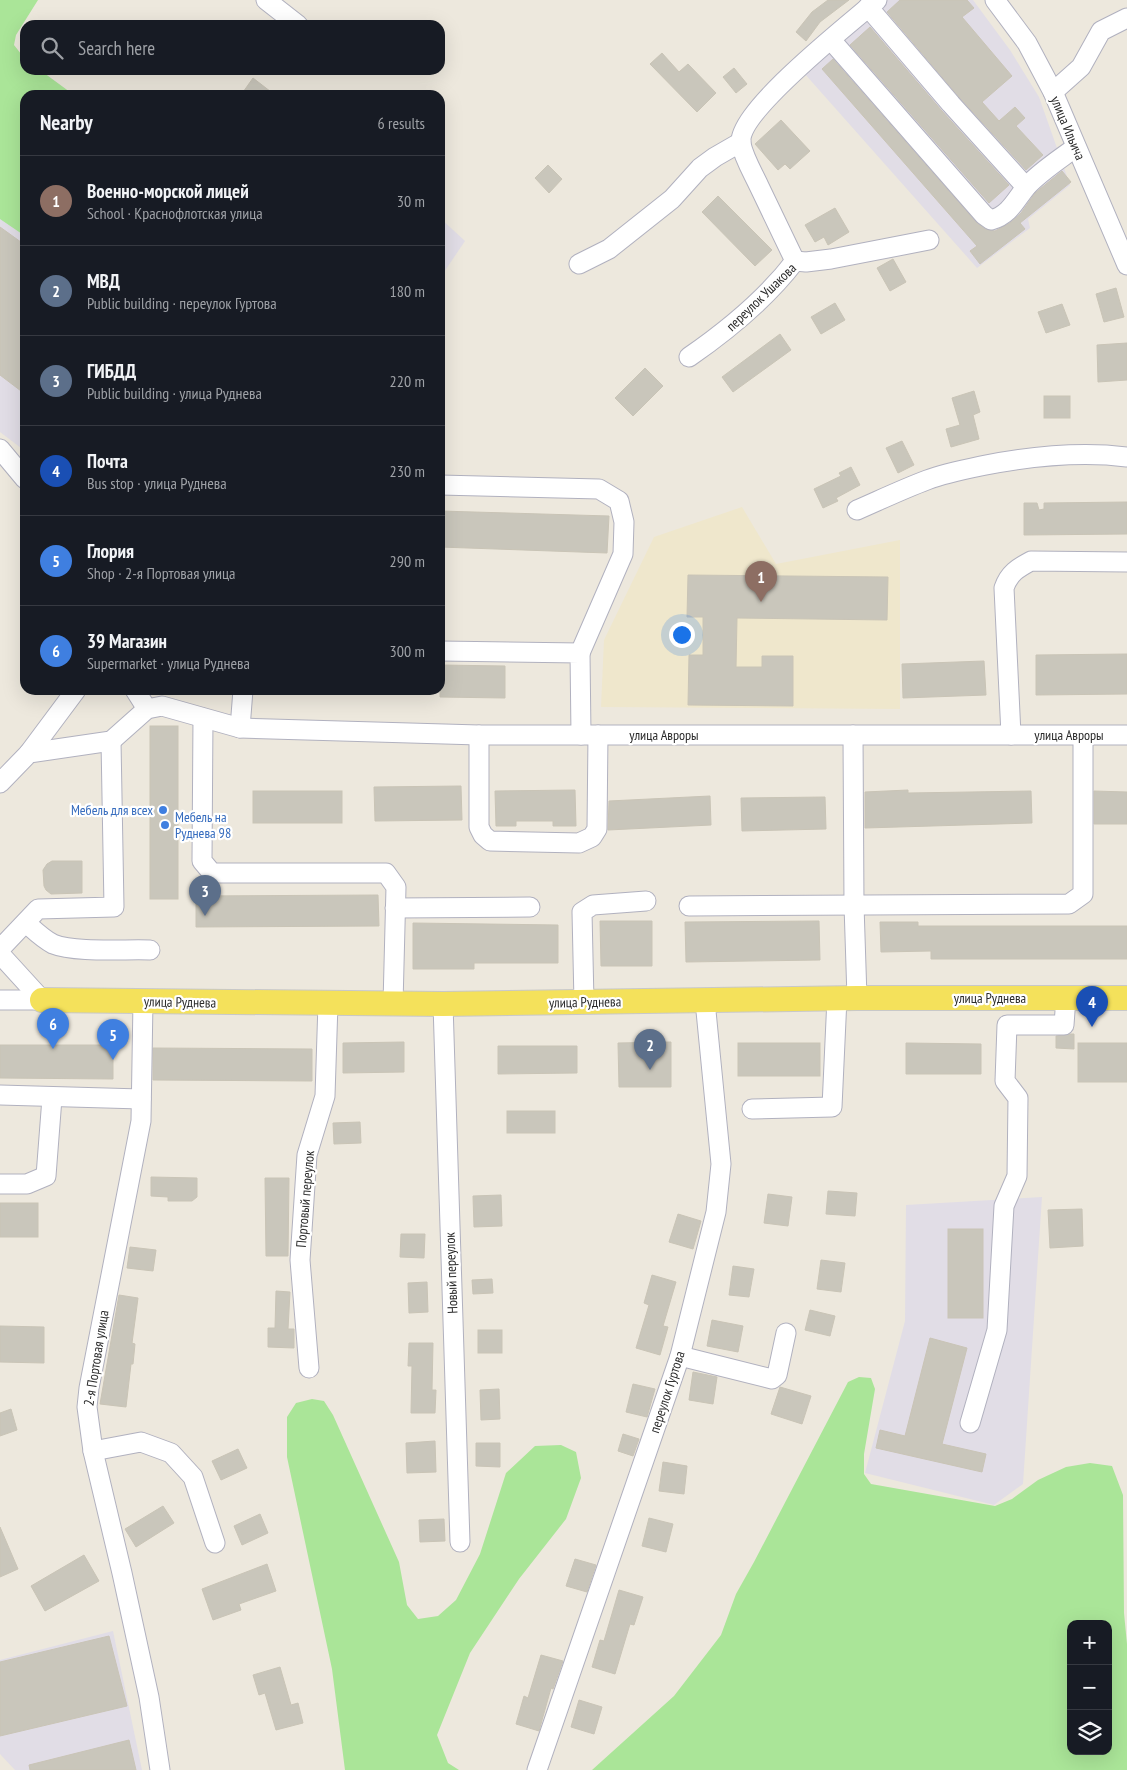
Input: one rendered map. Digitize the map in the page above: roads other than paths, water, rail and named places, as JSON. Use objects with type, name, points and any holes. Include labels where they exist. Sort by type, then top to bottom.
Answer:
[{"type":"main road","name":"улица Руднева","points":[[42,1000],[443,1004],[847,998],[1127,998]]},
{"type":"street","points":[[266,0],[292,20]]},
{"type":"street","name":"улица Ильича","points":[[996,0],[1027,43],[1053,92],[1127,265]]},
{"type":"street","points":[[795,261],[747,161],[741,142],[744,130],[765,102],[794,71],[873,4],[951,104],[1026,187]]},
{"type":"street","points":[[1053,92],[1081,67],[1101,31],[1127,18]]},
{"type":"street","points":[[831,40],[991,220],[998,218],[1013,207],[1026,187],[1043,171],[1076,147]]},
{"type":"street","points":[[579,264],[609,249],[625,237],[672,199],[700,168],[741,142]]},
{"type":"street","name":"переулок Ушакова","points":[[689,357],[724,333],[787,272],[795,261],[806,262],[830,259],[930,240]]},
{"type":"street","points":[[0,449],[20,473]]},
{"type":"street","points":[[857,510],[928,479],[966,469],[1056,454],[1098,453],[1127,457]]},
{"type":"street","points":[[445,484],[599,489],[620,500],[624,522],[623,554],[580,653],[590,735],[597,829],[592,837],[578,843],[490,841],[483,835],[479,828],[479,735]]},
{"type":"street","points":[[1011,735],[1004,588],[1007,577],[1031,561],[1127,562]]},
{"type":"street","points":[[445,651],[580,653]]},
{"type":"street","points":[[3,776],[29,753],[72,695]]},
{"type":"street","points":[[29,753],[111,741],[147,709],[137,695]]},
{"type":"street","points":[[240,728],[243,695]]},
{"type":"street","name":"улица Авроры","points":[[147,709],[162,706],[240,728],[479,735],[1127,735]]},
{"type":"street","points":[[203,718],[202,861],[212,874],[386,873],[396,887],[393,1004]]},
{"type":"street","points":[[752,1109],[832,1107],[847,998],[854,905],[853,734]]},
{"type":"street","points":[[689,906],[1069,904],[1083,894],[1083,736]]},
{"type":"street","points":[[0,949],[38,909],[114,907],[111,741]]},
{"type":"street","points":[[584,1002],[582,912],[593,905],[646,902]]},
{"type":"street","points":[[396,908],[530,907]]},
{"type":"street","points":[[26,922],[48,941],[70,949],[150,950]]},
{"type":"street","points":[[0,954],[42,1000]]},
{"type":"street","points":[[970,1423],[997,1330],[1004,1206],[1017,1176],[1018,1098],[1005,1081],[1007,1025],[1064,1025],[1066,997]]},
{"type":"street","points":[[0,1000],[42,1000]]},
{"type":"street","name":"переулок Гуртова","points":[[537,1770],[680,1356],[716,1212],[721,1164],[705,1001]]},
{"type":"street","name":"2-я Портовая улица","points":[[142,1002],[141,1121],[88,1388],[86,1407],[93,1451],[149,1697],[160,1770]]},
{"type":"street","name":"Портовый переулок","points":[[309,1368],[300,1260],[307,1155],[325,1096],[328,1003]]},
{"type":"street","name":"Новый переулок","points":[[443,1004],[460,1542]]},
{"type":"street","points":[[0,1095],[52,1098],[141,1099]]},
{"type":"street","points":[[0,1184],[28,1184],[46,1176],[52,1098]]},
{"type":"street","points":[[680,1356],[772,1379],[777,1375],[786,1332]]},
{"type":"street","points":[[93,1451],[140,1442],[171,1452],[193,1477],[215,1542]]},
{"type":"place","name":"Военно-морской лицей","points":[[761,602]]},
{"type":"place","name":"Мебель для всех","points":[[163,810]]},
{"type":"place","name":"Мебель на Руднева 98","points":[[165,825]]},
{"type":"place","name":"ГИБДД","points":[[205,916]]},
{"type":"place","name":"Почта","points":[[1092,1027]]},
{"type":"place","name":"39 Магазин","points":[[53,1049]]},
{"type":"place","name":"Глория","points":[[113,1060]]},
{"type":"place","name":"МВД","points":[[650,1070]]}]
